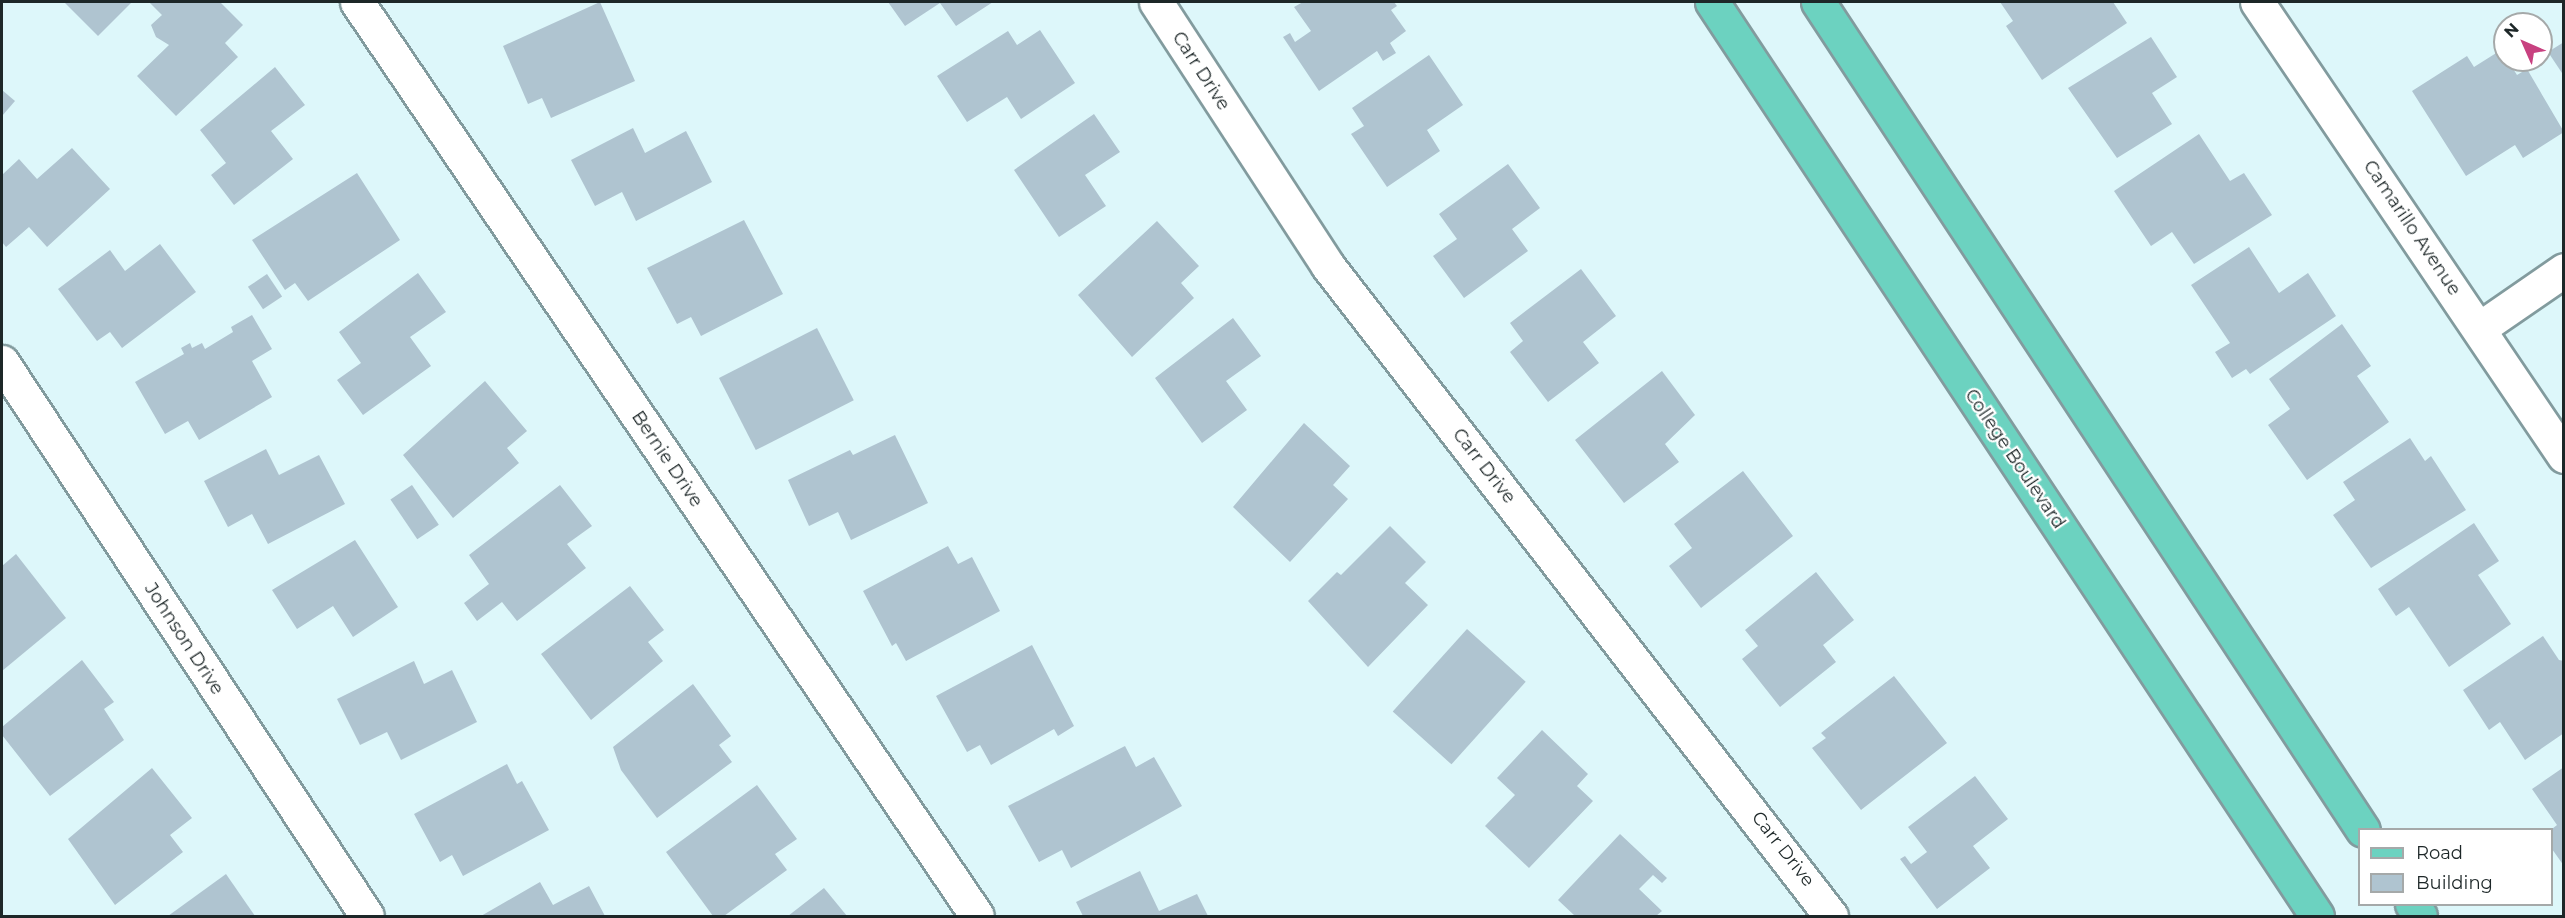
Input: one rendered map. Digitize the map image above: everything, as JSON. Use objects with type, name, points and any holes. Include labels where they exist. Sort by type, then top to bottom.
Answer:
[{"type":"main road","name":"College Boulevard","points":[[1712,2],[2317,916]]},
{"type":"main road","points":[[1818,2],[2362,828]]},
{"type":"street","name":"Bernie Drive","points":[[357,2],[977,916]]},
{"type":"street","name":"Carr Drive","points":[[1156,2],[1328,266],[1831,916]]},
{"type":"street","name":"Camarillo Avenue","points":[[2258,2],[2480,328],[2564,456]]},
{"type":"street","points":[[2480,328],[2564,270]]},
{"type":"street","name":"Johnson Drive","points":[[2,362],[367,916]]},
{"type":"building","points":[[64,2],[132,2],[98,36]]},
{"type":"building","points":[[149,2],[220,2],[243,25],[225,43],[238,57],[176,116],[137,76],[169,45],[156,37],[151,25],[162,15]]},
{"type":"building","points":[[600,2],[635,81],[551,118],[542,98],[528,104],[503,46]]},
{"type":"building","points":[[888,2],[993,2],[956,26],[940,3],[905,26]]},
{"type":"building","points":[[1303,2],[1394,2],[1397,6],[1391,10],[1406,31],[1390,43],[1396,53],[1383,61],[1377,51],[1319,91],[1283,37],[1290,33],[1295,42],[1311,31],[1294,7]]},
{"type":"building","points":[[2000,2],[2113,2],[2127,23],[2042,80],[2006,26],[2013,21]]},
{"type":"building","points":[[1040,30],[1075,83],[1021,119],[1007,97],[967,122],[937,76],[1008,31],[1017,45]]},
{"type":"building","points":[[2151,37],[2177,77],[2152,93],[2172,124],[2117,158],[2068,88]]},
{"type":"building","points":[[2564,42],[2564,76],[2553,60],[2553,49]]},
{"type":"building","points":[[1429,55],[1463,105],[1427,130],[1440,151],[1387,187],[1351,134],[1364,126],[1352,108]]},
{"type":"building","points":[[2493,55],[2493,72],[2515,72],[2517,75],[2529,72],[2564,132],[2523,158],[2515,145],[2466,176],[2412,91],[2467,56],[2474,67]]},
{"type":"building","points":[[275,67],[305,105],[271,131],[293,159],[234,205],[211,175],[226,163],[200,130]]},
{"type":"building","points":[[2,90],[15,101],[2,116]]},
{"type":"building","points":[[1094,114],[1120,152],[1085,175],[1106,206],[1059,237],[1014,170]]},
{"type":"building","points":[[633,128],[645,153],[686,131],[712,182],[636,221],[622,192],[595,206],[571,160]]},
{"type":"building","points":[[2199,134],[2230,181],[2244,173],[2272,215],[2194,264],[2172,232],[2151,246],[2114,191]]},
{"type":"building","points":[[72,148],[110,189],[47,247],[29,227],[6,247],[2,242],[2,175],[19,159],[37,179]]},
{"type":"building","points":[[1508,164],[1540,208],[1512,229],[1528,251],[1464,298],[1433,256],[1457,239],[1439,214]]},
{"type":"building","points":[[357,173],[400,240],[308,301],[295,283],[285,290],[252,240]]},
{"type":"building","points":[[744,220],[783,294],[701,336],[691,317],[677,324],[647,268]]},
{"type":"building","points":[[1157,221],[1199,266],[1181,283],[1194,298],[1132,357],[1078,295]]},
{"type":"building","points":[[160,244],[196,292],[122,348],[110,332],[97,341],[58,289],[110,250],[125,271]]},
{"type":"building","points":[[2249,247],[2279,293],[2308,273],[2336,316],[2250,374],[2246,369],[2232,378],[2215,352],[2230,343],[2191,285]]},
{"type":"building","points":[[1581,269],[1616,316],[1583,342],[1599,363],[1548,402],[1510,352],[1523,341],[1510,323]]},
{"type":"building","points":[[418,273],[446,312],[410,337],[431,366],[363,415],[337,380],[361,363],[339,332]]},
{"type":"building","points":[[267,274],[282,296],[263,309],[248,287]]},
{"type":"building","points":[[252,315],[272,349],[252,361],[272,397],[199,440],[188,421],[165,434],[135,382],[184,354],[181,348],[190,343],[192,348],[202,343],[205,349],[233,332],[231,327]]},
{"type":"building","points":[[1233,318],[1261,356],[1226,381],[1247,410],[1202,443],[1155,378]]},
{"type":"building","points":[[2342,324],[2371,366],[2357,376],[2389,422],[2307,480],[2268,425],[2290,409],[2269,379]]},
{"type":"building","points":[[817,328],[854,400],[756,450],[719,378]]},
{"type":"building","points":[[1662,371],[1695,415],[1665,444],[1679,462],[1624,503],[1575,440]]},
{"type":"building","points":[[485,381],[527,431],[507,448],[519,463],[453,518],[403,455]]},
{"type":"building","points":[[1304,423],[1350,466],[1333,485],[1348,499],[1290,562],[1233,507]]},
{"type":"building","points":[[895,435],[928,503],[851,540],[838,512],[809,526],[788,480],[850,450],[853,455]]},
{"type":"building","points":[[2410,438],[2425,461],[2431,456],[2466,510],[2371,568],[2333,515],[2355,500],[2343,482]]},
{"type":"building","points":[[266,449],[279,475],[319,455],[345,504],[268,544],[252,514],[228,527],[204,481]]},
{"type":"building","points":[[1743,471],[1793,536],[1701,608],[1669,566],[1692,548],[1674,524]]},
{"type":"building","points":[[412,485],[439,525],[417,539],[390,500]]},
{"type":"building","points":[[560,485],[592,526],[567,544],[586,568],[517,621],[502,602],[477,621],[464,603],[489,584],[469,555]]},
{"type":"building","points":[[2474,523],[2499,561],[2478,575],[2511,624],[2449,667],[2409,607],[2396,616],[2378,589]]},
{"type":"building","points":[[1390,526],[1426,562],[1405,583],[1428,605],[1368,667],[1308,601],[1337,572],[1341,575]]},
{"type":"building","points":[[355,540],[398,607],[353,637],[333,606],[297,629],[272,590]]},
{"type":"building","points":[[948,546],[958,564],[972,557],[1000,611],[906,661],[896,643],[892,646],[863,591]]},
{"type":"building","points":[[16,554],[66,618],[2,671],[2,566]]},
{"type":"building","points":[[1816,572],[1854,620],[1823,645],[1836,662],[1780,707],[1742,659],[1758,646],[1745,630]]},
{"type":"building","points":[[630,586],[664,630],[648,642],[663,661],[591,720],[541,654]]},
{"type":"building","points":[[1467,629],[1526,682],[1451,764],[1393,711]]},
{"type":"building","points":[[2543,636],[2559,660],[2564,661],[2564,733],[2525,760],[2500,722],[2489,730],[2463,690]]},
{"type":"building","points":[[1032,645],[1074,726],[1058,736],[1054,729],[991,765],[980,745],[967,752],[936,696]]},
{"type":"building","points":[[82,660],[114,702],[104,709],[124,740],[50,796],[2,735],[2,727]]},
{"type":"building","points":[[414,661],[424,684],[452,670],[477,722],[401,760],[387,732],[360,745],[337,699]]},
{"type":"building","points":[[1894,676],[1947,743],[1861,810],[1812,748],[1826,738],[1821,733]]},
{"type":"building","points":[[693,684],[731,736],[719,745],[732,762],[657,818],[621,770],[613,747]]},
{"type":"building","points":[[1542,730],[1588,774],[1577,786],[1593,801],[1529,868],[1485,826],[1515,795],[1497,778]]},
{"type":"building","points":[[1125,746],[1136,767],[1154,757],[1182,806],[1071,868],[1062,850],[1039,862],[1008,806]]},
{"type":"building","points":[[507,764],[517,784],[522,781],[549,830],[463,876],[452,855],[440,862],[414,814]]},
{"type":"building","points":[[2564,767],[2564,866],[2553,850],[2553,828],[2557,825],[2532,789]]},
{"type":"building","points":[[152,768],[192,818],[170,835],[183,852],[115,905],[68,839]]},
{"type":"building","points":[[1975,776],[2008,819],[1973,846],[1990,868],[1937,909],[1900,859],[1905,856],[1911,864],[1927,852],[1908,827]]},
{"type":"building","points":[[757,785],[797,839],[775,854],[787,870],[724,916],[713,916],[666,852]]},
{"type":"building","points":[[1620,834],[1667,878],[1662,883],[1653,875],[1639,889],[1662,911],[1656,916],[1575,916],[1558,900]]},
{"type":"building","points":[[1140,871],[1159,911],[1197,894],[1208,916],[1083,916],[1076,902]]},
{"type":"building","points":[[226,874],[255,916],[168,916]]},
{"type":"building","points":[[540,882],[553,905],[589,886],[605,916],[481,916]]},
{"type":"building","points":[[824,888],[847,916],[788,916]]}]
